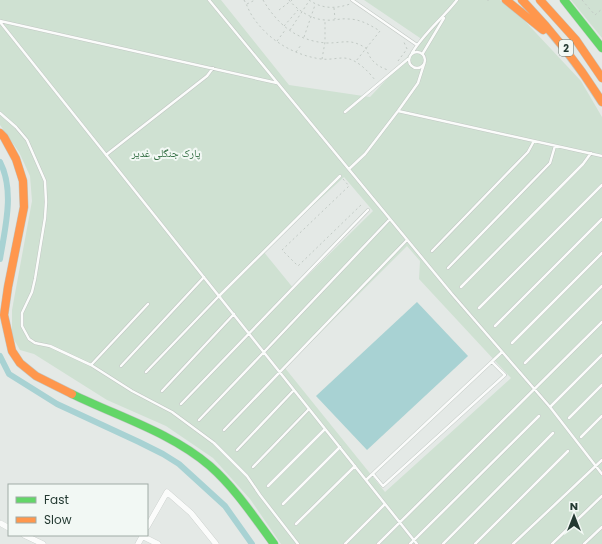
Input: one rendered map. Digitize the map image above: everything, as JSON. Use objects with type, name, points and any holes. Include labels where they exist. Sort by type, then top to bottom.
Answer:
[{"type":"main road","points":[[506,0],[566,49]]},
{"type":"main road","name":"2","points":[[522,0],[566,49],[585,74],[602,102]]},
{"type":"main road","name":"2","points":[[540,0],[576,40],[602,78]]},
{"type":"main road","points":[[564,0],[602,48]]},
{"type":"main road","points":[[0,133],[4,137],[16,159],[23,181],[24,207],[8,286],[4,315],[12,351],[20,363],[36,376],[82,399],[158,432],[187,449],[210,466],[231,487],[274,544]]},
{"type":"street","points":[[148,526],[167,492],[191,513],[216,544]]},
{"type":"street","points":[[26,536],[43,544]]},
{"type":"street","points":[[145,536],[158,544]]},
{"type":"lane","points":[[209,0],[390,219],[550,407],[602,474]]},
{"type":"lane","points":[[352,0],[417,45]]},
{"type":"lane","points":[[345,112],[408,59],[417,45],[457,0]]},
{"type":"lane","points":[[423,53],[446,14]]},
{"type":"lane","points":[[0,21],[277,83]]},
{"type":"lane","points":[[0,21],[417,544]]},
{"type":"lane","points":[[412,53],[423,53]]},
{"type":"lane","points":[[349,169],[365,154],[418,83],[426,60],[423,53]]},
{"type":"lane","points":[[408,59],[411,66],[414,68],[422,67],[424,64]]},
{"type":"lane","points":[[106,154],[207,76],[213,68]]},
{"type":"lane","points":[[398,110],[602,156]]},
{"type":"lane","points":[[0,113],[16,126],[26,140],[44,177],[46,191],[45,218],[35,279],[32,292],[22,313],[22,326],[25,334],[31,341],[50,346],[91,366],[132,391],[172,412],[214,443],[247,476],[298,544]]},
{"type":"lane","points":[[432,251],[528,152],[534,141]]},
{"type":"lane","points":[[448,268],[550,163],[555,146]]},
{"type":"lane","points":[[461,287],[583,164],[591,153]]},
{"type":"lane","points":[[146,372],[219,296],[340,176]]},
{"type":"lane","points":[[479,308],[602,184]]},
{"type":"lane","points":[[181,404],[368,210]]},
{"type":"lane","points":[[199,420],[390,219]]},
{"type":"lane","points":[[495,326],[602,219]]},
{"type":"lane","points":[[224,430],[408,240]]},
{"type":"lane","points":[[512,343],[602,253]]},
{"type":"lane","points":[[121,366],[204,277]]},
{"type":"lane","points":[[525,363],[602,286]]},
{"type":"lane","points":[[91,366],[148,304]]},
{"type":"lane","points":[[162,391],[234,314]]},
{"type":"lane","points":[[378,544],[602,322]]},
{"type":"lane","points":[[366,480],[502,352]]},
{"type":"lane","points":[[550,407],[602,355]]},
{"type":"lane","points":[[373,474],[383,486],[505,375],[492,362]]},
{"type":"lane","points":[[569,418],[602,385]]},
{"type":"lane","points":[[237,450],[294,390]]},
{"type":"lane","points":[[253,467],[309,409]]},
{"type":"lane","points":[[410,544],[539,416]]},
{"type":"lane","points":[[581,437],[602,416]]},
{"type":"lane","points":[[268,486],[325,429]]},
{"type":"lane","points":[[443,544],[553,433]]},
{"type":"lane","points":[[283,504],[340,447]]},
{"type":"lane","points":[[475,544],[568,451]]},
{"type":"lane","points":[[513,544],[602,460]]},
{"type":"lane","points":[[296,524],[355,466]]},
{"type":"lane","points":[[552,544],[602,496]]},
{"type":"lane","points":[[346,544],[385,504]]},
{"type":"lane","points":[[584,544],[602,527]]},
{"type":"path","points":[[244,0],[251,14],[259,25],[276,41],[296,53],[322,59],[344,58],[355,62],[369,73],[377,82]]},
{"type":"path","points":[[246,4],[255,0]]},
{"type":"path","points":[[263,0],[273,16],[287,29],[304,38],[325,42],[347,41],[359,44],[366,48],[368,55],[373,62],[378,66],[391,71]]},
{"type":"path","points":[[279,10],[292,0]]},
{"type":"path","points":[[290,30],[309,0],[324,8],[334,8],[350,4]]},
{"type":"path","points":[[582,0],[595,15],[602,9]]},
{"type":"path","points":[[290,1],[301,12],[312,17],[325,20],[359,20],[380,31],[355,62]]},
{"type":"path","points":[[304,38],[316,5]]},
{"type":"path","points":[[334,8],[335,20]]},
{"type":"path","points":[[284,26],[298,9]]},
{"type":"path","points":[[322,59],[325,42],[325,20]]},
{"type":"path","points":[[276,41],[287,29]]},
{"type":"path","points":[[396,65],[407,49],[406,44],[402,39]]},
{"type":"path","points":[[296,53],[301,45]]},
{"type":"path","points":[[340,176],[349,186],[282,250],[298,266],[362,204]]},
{"type":"green space","name":"پارک جنگلی غدیر","points":[[0,0],[221,0],[289,85],[370,97],[423,40],[364,0],[500,0],[508,5],[581,81],[602,117],[602,544],[281,544],[250,499],[213,458],[166,426],[107,400],[34,354],[20,350],[12,336],[12,310],[32,201],[30,176],[19,152],[0,125]],"holes":[[[344,177],[373,211],[294,289],[263,251]],[[407,246],[420,261],[419,279],[511,378],[385,492],[285,368]]]},
{"type":"green space","points":[[571,0],[602,0],[602,38]]},
{"type":"water","points":[[417,302],[468,356],[367,450],[316,396]]},
{"type":"waterway","points":[[0,162],[5,173],[8,197],[8,210],[0,259]]},
{"type":"waterway","points":[[0,356],[9,374],[57,404],[139,442],[179,464],[225,506],[252,544]]},
{"type":"traffic: fast","points":[[564,0],[602,48]]},
{"type":"traffic: fast","points":[[72,394],[161,434],[195,454],[210,466],[228,484],[274,544]]},
{"type":"traffic: slow","points":[[506,0],[543,30]]},
{"type":"traffic: slow","points":[[522,0],[565,49],[602,102]]},
{"type":"traffic: slow","points":[[540,0],[576,40],[602,78]]},
{"type":"traffic: slow","points":[[0,133],[4,137],[16,159],[23,181],[24,207],[4,315],[12,351],[20,363],[36,376],[72,394]]}]
